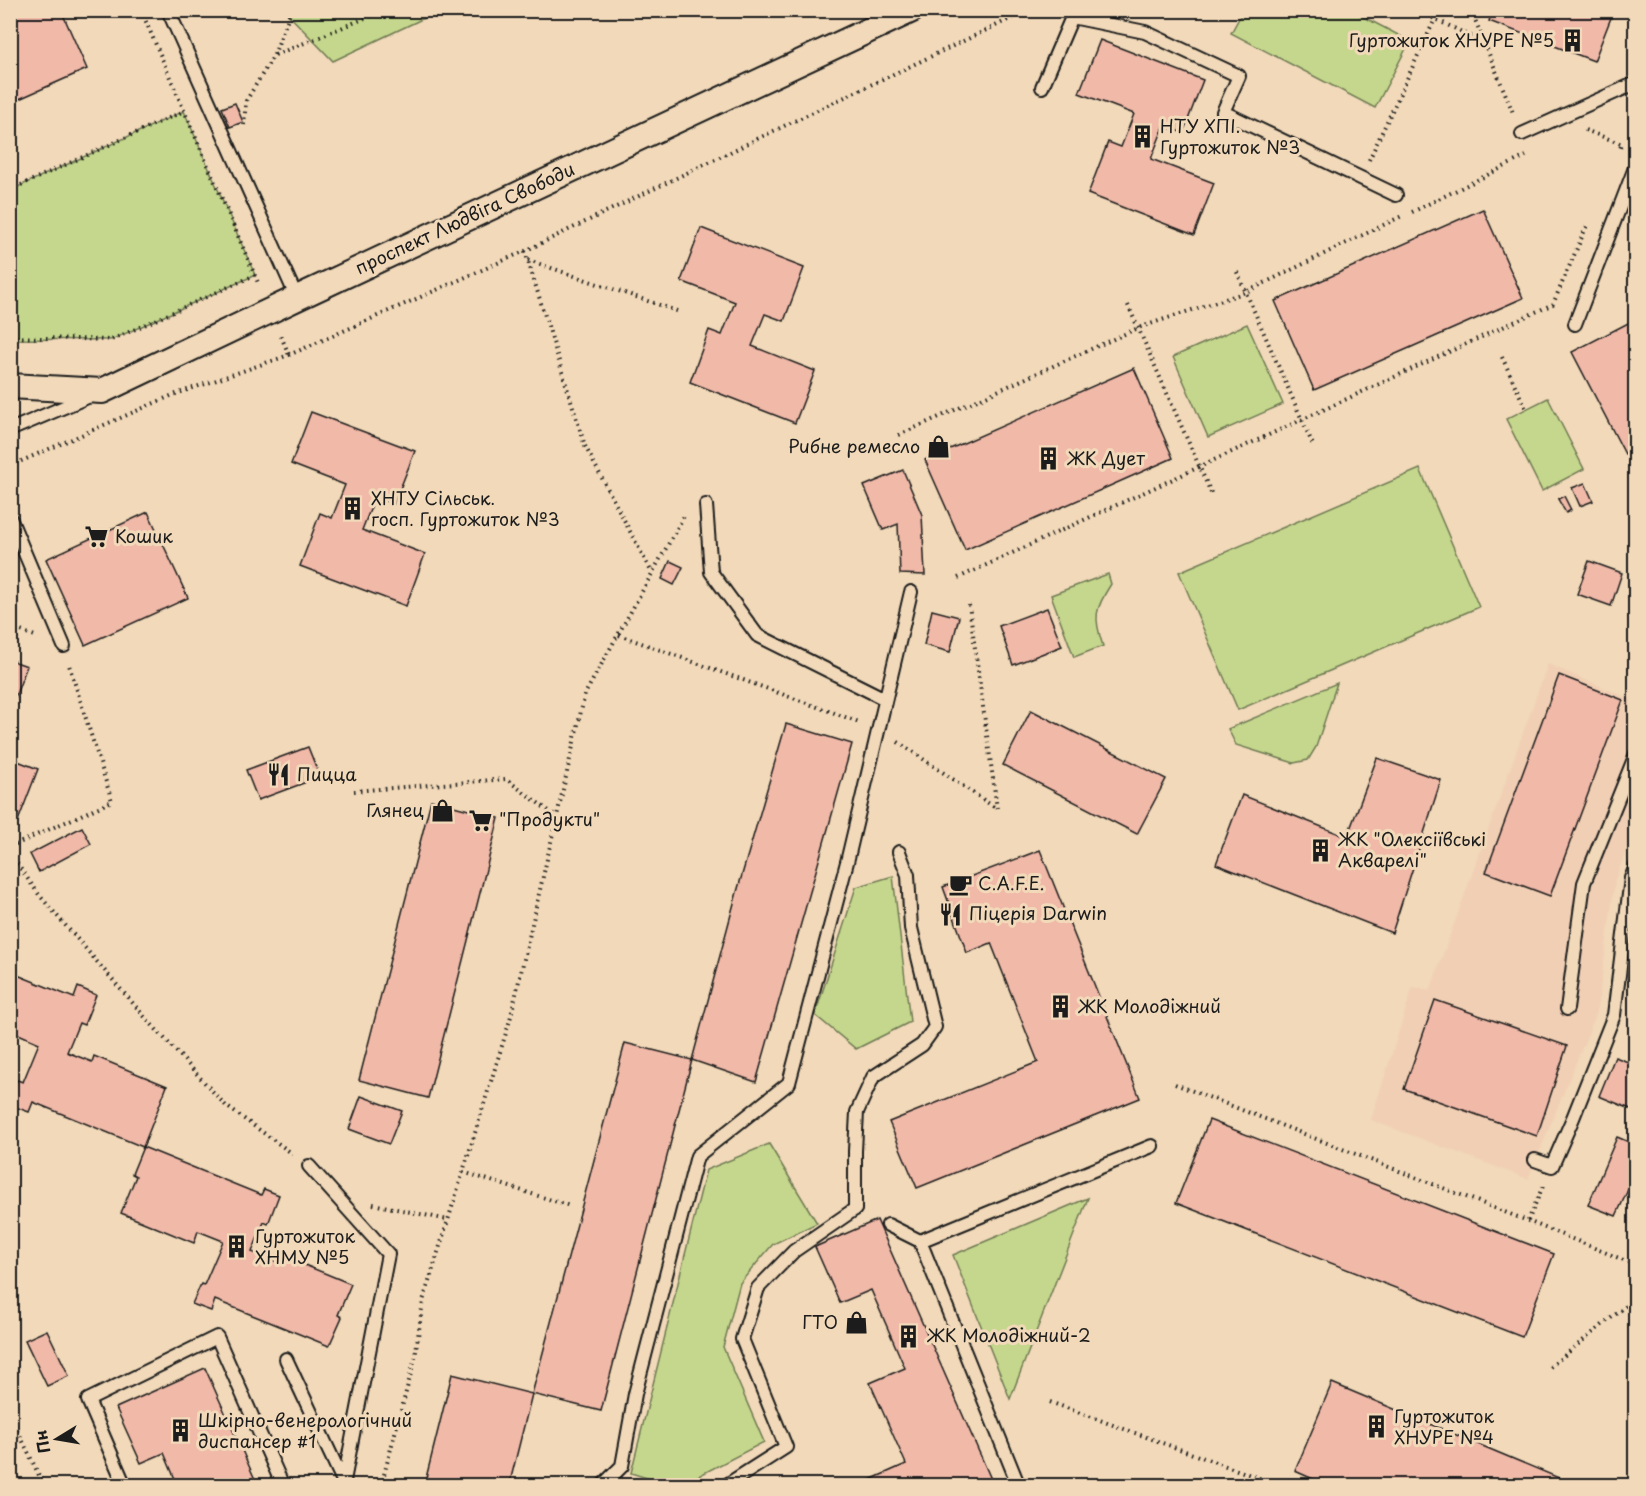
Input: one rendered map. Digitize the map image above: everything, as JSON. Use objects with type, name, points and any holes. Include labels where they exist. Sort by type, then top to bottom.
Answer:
[{"type":"street","name":"проспект Людвіга Свободи","points":[[10,386],[102,391],[912,10]]},
{"type":"lane","points":[[168,10],[297,298]]},
{"type":"lane","points":[[1042,87],[1071,14],[1145,32],[1239,76],[1223,112],[1396,195]]},
{"type":"lane","points":[[1522,134],[1635,83]]},
{"type":"lane","points":[[1575,324],[1635,165]]},
{"type":"lane","points":[[10,430],[102,391]]},
{"type":"lane","points":[[706,505],[711,572],[757,635],[885,699]]},
{"type":"lane","points":[[10,518],[64,646]]},
{"type":"lane","points":[[602,1485],[622,1466],[635,1394],[697,1156],[789,1083],[847,862],[911,592]]},
{"type":"lane","points":[[1567,1009],[1584,883],[1635,754]]},
{"type":"lane","points":[[725,1485],[786,1447],[742,1338],[758,1288],[794,1251],[857,1210],[855,1151],[857,1112],[873,1077],[922,1045],[935,1027],[911,928],[908,874],[899,852]]},
{"type":"lane","points":[[1535,1160],[1552,1166],[1574,1118],[1614,1015],[1631,878],[1635,866]]},
{"type":"lane","points":[[920,1241],[1152,1146]]},
{"type":"lane","points":[[309,1166],[388,1254],[343,1484]]},
{"type":"lane","points":[[888,1225],[920,1241],[1018,1484]]},
{"type":"lane","points":[[125,1485],[88,1400],[217,1337],[283,1485]]},
{"type":"lane","points":[[286,1359],[343,1484]]},
{"type":"path","points":[[10,337],[111,340],[255,275],[141,10]]},
{"type":"path","points":[[230,149],[244,126],[246,102],[274,55],[291,10]]},
{"type":"path","points":[[274,55],[385,10]]},
{"type":"path","points":[[10,466],[173,395],[289,355],[525,251],[1029,10]]},
{"type":"path","points":[[1416,10],[1484,42]]},
{"type":"path","points":[[1471,10],[1522,134]]},
{"type":"path","points":[[1361,178],[1435,20]]},
{"type":"path","points":[[10,190],[184,111]]},
{"type":"path","points":[[1583,129],[1622,144],[1617,155]]},
{"type":"path","points":[[898,435],[1138,328],[1246,292],[1530,155]]},
{"type":"path","points":[[958,578],[1553,304],[1590,218]]},
{"type":"path","points":[[525,251],[585,446],[652,574]]},
{"type":"path","points":[[528,260],[677,311]]},
{"type":"path","points":[[1237,272],[1313,445]]},
{"type":"path","points":[[1128,305],[1211,493]]},
{"type":"path","points":[[1502,357],[1526,409]]},
{"type":"path","points":[[381,1485],[415,1358],[423,1301],[510,1020],[585,694],[688,510]]},
{"type":"path","points":[[619,635],[878,729],[997,809],[969,605]]},
{"type":"path","points":[[10,627],[64,646],[112,801],[10,847]]},
{"type":"path","points":[[354,791],[506,779],[557,817]]},
{"type":"path","points":[[10,854],[40,896],[226,1106],[309,1166]]},
{"type":"path","points":[[1175,1084],[1635,1265]]},
{"type":"path","points":[[1528,1221],[1552,1166]]},
{"type":"path","points":[[463,1172],[570,1206]]},
{"type":"path","points":[[372,1204],[448,1220]]},
{"type":"path","points":[[1550,1367],[1635,1298]]},
{"type":"path","points":[[1050,1402],[1281,1485]]},
{"type":"path","points":[[10,1414],[44,1485]]},
{"type":"shaded area","points":[[1548,664],[1635,701],[1635,827],[1615,880],[1597,1012],[1528,1179],[1371,1120],[1413,987],[1430,991]]},
{"type":"green space","points":[[285,11],[439,11],[333,61]]},
{"type":"green space","points":[[1243,11],[1352,11],[1410,41],[1375,108],[1231,33]]},
{"type":"green space","points":[[184,111],[255,275],[111,340],[11,339],[11,190]]},
{"type":"green space","points":[[1247,324],[1283,404],[1208,437],[1173,357]]},
{"type":"green space","points":[[1548,398],[1584,469],[1542,491],[1506,419]]},
{"type":"green space","points":[[1420,469],[1479,607],[1238,710],[1179,572]]},
{"type":"green space","points":[[1108,574],[1111,584],[1097,613],[1103,646],[1074,657],[1051,595]]},
{"type":"green space","points":[[1337,683],[1316,747],[1308,760],[1294,763],[1236,745],[1228,729]]},
{"type":"green space","points":[[893,876],[910,1022],[856,1049],[815,1015],[856,887]]},
{"type":"green space","points":[[769,1144],[817,1223],[773,1244],[740,1283],[723,1347],[764,1442],[681,1485],[669,1485],[631,1473],[706,1170]]},
{"type":"green space","points":[[1088,1198],[1010,1399],[953,1255]]},
{"type":"building","points":[[10,10],[61,10],[87,69],[10,103]]},
{"type":"building","name":"Гуртожиток ХНУРЕ №5","points":[[1493,10],[1614,10],[1594,61],[1489,21]]},
{"type":"building","name":"НТУ ХПІ. Гуртожиток №3","points":[[1100,40],[1203,80],[1183,133],[1164,126],[1151,159],[1214,183],[1194,235],[1088,194],[1108,142],[1121,147],[1134,114],[1079,93]]},
{"type":"building","points":[[235,103],[243,122],[230,127],[222,108]]},
{"type":"building","points":[[1483,209],[1523,298],[1314,390],[1275,301]]},
{"type":"building","points":[[701,228],[804,268],[784,321],[765,314],[752,346],[815,371],[795,423],[690,382],[709,330],[722,335],[735,302],[681,281]]},
{"type":"building","points":[[1636,319],[1636,449],[1625,454],[1572,352]]},
{"type":"building","name":"ЖК Дует","points":[[1134,368],[1173,458],[965,550],[925,460]]},
{"type":"building","name":"ХНТУ Сільськ. госп. Гуртожиток №3","points":[[311,412],[415,451],[394,504],[375,497],[362,530],[425,554],[406,606],[300,566],[320,513],[332,518],[345,485],[291,464]]},
{"type":"building","points":[[903,470],[922,515],[925,575],[900,574],[898,524],[883,530],[864,486]]},
{"type":"building","points":[[1585,483],[1593,501],[1580,506],[1572,488]]},
{"type":"building","points":[[1564,496],[1571,510],[1566,513],[1558,499]]},
{"type":"building","points":[[148,512],[188,598],[85,645],[46,559]]},
{"type":"building","points":[[670,561],[683,567],[674,585],[662,579]]},
{"type":"building","points":[[1589,561],[1622,573],[1611,606],[1577,594]]},
{"type":"building","points":[[1047,608],[1062,646],[1013,665],[999,626]]},
{"type":"building","points":[[932,610],[959,617],[950,652],[924,645]]},
{"type":"building","points":[[10,660],[27,666],[10,710]]},
{"type":"building","points":[[1559,675],[1623,700],[1550,896],[1486,872]]},
{"type":"building","points":[[1031,710],[1166,779],[1137,834],[1003,765]]},
{"type":"building","points":[[786,724],[852,744],[756,1082],[692,1060],[737,892]]},
{"type":"building","points":[[308,747],[320,777],[258,800],[246,770]]},
{"type":"building","points":[[10,758],[38,769],[18,821],[10,818]]},
{"type":"building","name":"ЖК \"Олексіївські Акварелі\"","points":[[1377,758],[1441,780],[1392,933],[1216,864],[1242,795],[1347,837]]},
{"type":"building","points":[[431,800],[499,818],[428,1098],[359,1080]]},
{"type":"building","points":[[82,827],[91,844],[39,872],[30,854]]},
{"type":"building","name":"ЖК Молодіжний","points":[[1040,850],[1140,1098],[917,1188],[889,1122],[1038,1062],[991,943],[967,953],[943,887]]},
{"type":"building","points":[[10,972],[74,998],[78,987],[96,995],[84,1025],[79,1023],[67,1052],[92,1062],[94,1056],[167,1086],[143,1147],[33,1102],[29,1112],[10,1105],[10,1097],[17,1080],[23,1082],[39,1043],[14,1032],[10,1042]]},
{"type":"building","points":[[1435,1000],[1567,1046],[1537,1136],[1404,1089]]},
{"type":"building","points":[[625,1043],[692,1060],[601,1411],[532,1394]]},
{"type":"building","points":[[1615,1057],[1636,1065],[1636,1105],[1633,1110],[1599,1096]]},
{"type":"building","points":[[361,1096],[402,1111],[389,1144],[349,1129]]},
{"type":"building","points":[[1209,1120],[1554,1254],[1522,1337],[1176,1203]]},
{"type":"building","points":[[1617,1137],[1636,1145],[1636,1172],[1616,1216],[1588,1205]]},
{"type":"building","name":"Гуртожиток ХНМУ №5","points":[[143,1147],[261,1195],[264,1189],[279,1195],[268,1224],[264,1222],[252,1252],[275,1261],[278,1254],[351,1284],[338,1315],[342,1317],[329,1346],[215,1300],[211,1311],[192,1304],[201,1284],[204,1285],[223,1241],[198,1231],[194,1243],[121,1213],[136,1176],[132,1174]]},
{"type":"building","name":"ЖК Молодіжний-2","points":[[877,1220],[994,1486],[856,1486],[906,1464],[870,1383],[905,1368],[871,1290],[840,1303],[815,1247]]},
{"type":"building","points":[[47,1330],[69,1376],[47,1386],[25,1340]]},
{"type":"building","name":"Шкірно-венерологічний диспансер #1","points":[[205,1368],[258,1486],[178,1486],[164,1453],[141,1463],[116,1408]]},
{"type":"building","points":[[452,1374],[532,1394],[509,1486],[424,1486]]},
{"type":"building","name":"Гуртожиток ХНУРЕ №4","points":[[1332,1383],[1578,1486],[1329,1486],[1295,1471]]},
{"type":"place","name":"Гуртожиток ХНУРЕ №5","points":[[1572,41]]},
{"type":"place","name":"НТУ ХПІ. Гуртожиток №3","points":[[1142,137]]},
{"type":"place","name":"Рибне ремесло","points":[[938,447]]},
{"type":"place","name":"ЖК Дует","points":[[1049,459]]},
{"type":"place","name":"ХНТУ Сільськ. госп. Гуртожиток №3","points":[[353,509]]},
{"type":"place","name":"Кошик","points":[[97,537]]},
{"type":"place","name":"Пицца","points":[[279,775]]},
{"type":"place","name":"Глянец","points":[[442,811]]},
{"type":"place","name":"\"Продукти\"","points":[[481,820]]},
{"type":"place","name":"ЖК \"Олексіївські Акварелі\"","points":[[1320,850]]},
{"type":"place","name":"C.A.F.E.","points":[[960,884]]},
{"type":"place","name":"Піцерія Darwin","points":[[951,914]]},
{"type":"place","name":"ЖК Молодіжний","points":[[1060,1007]]},
{"type":"place","name":"Гуртожиток ХНМУ №5","points":[[237,1247]]},
{"type":"place","name":"ГТО","points":[[856,1323]]},
{"type":"place","name":"ЖК Молодіжний-2","points":[[909,1336]]},
{"type":"place","name":"Гуртожиток ХНУРЕ №4","points":[[1376,1427]]},
{"type":"place","name":"Шкірно-венерологічний диспансер #1","points":[[180,1431]]}]
